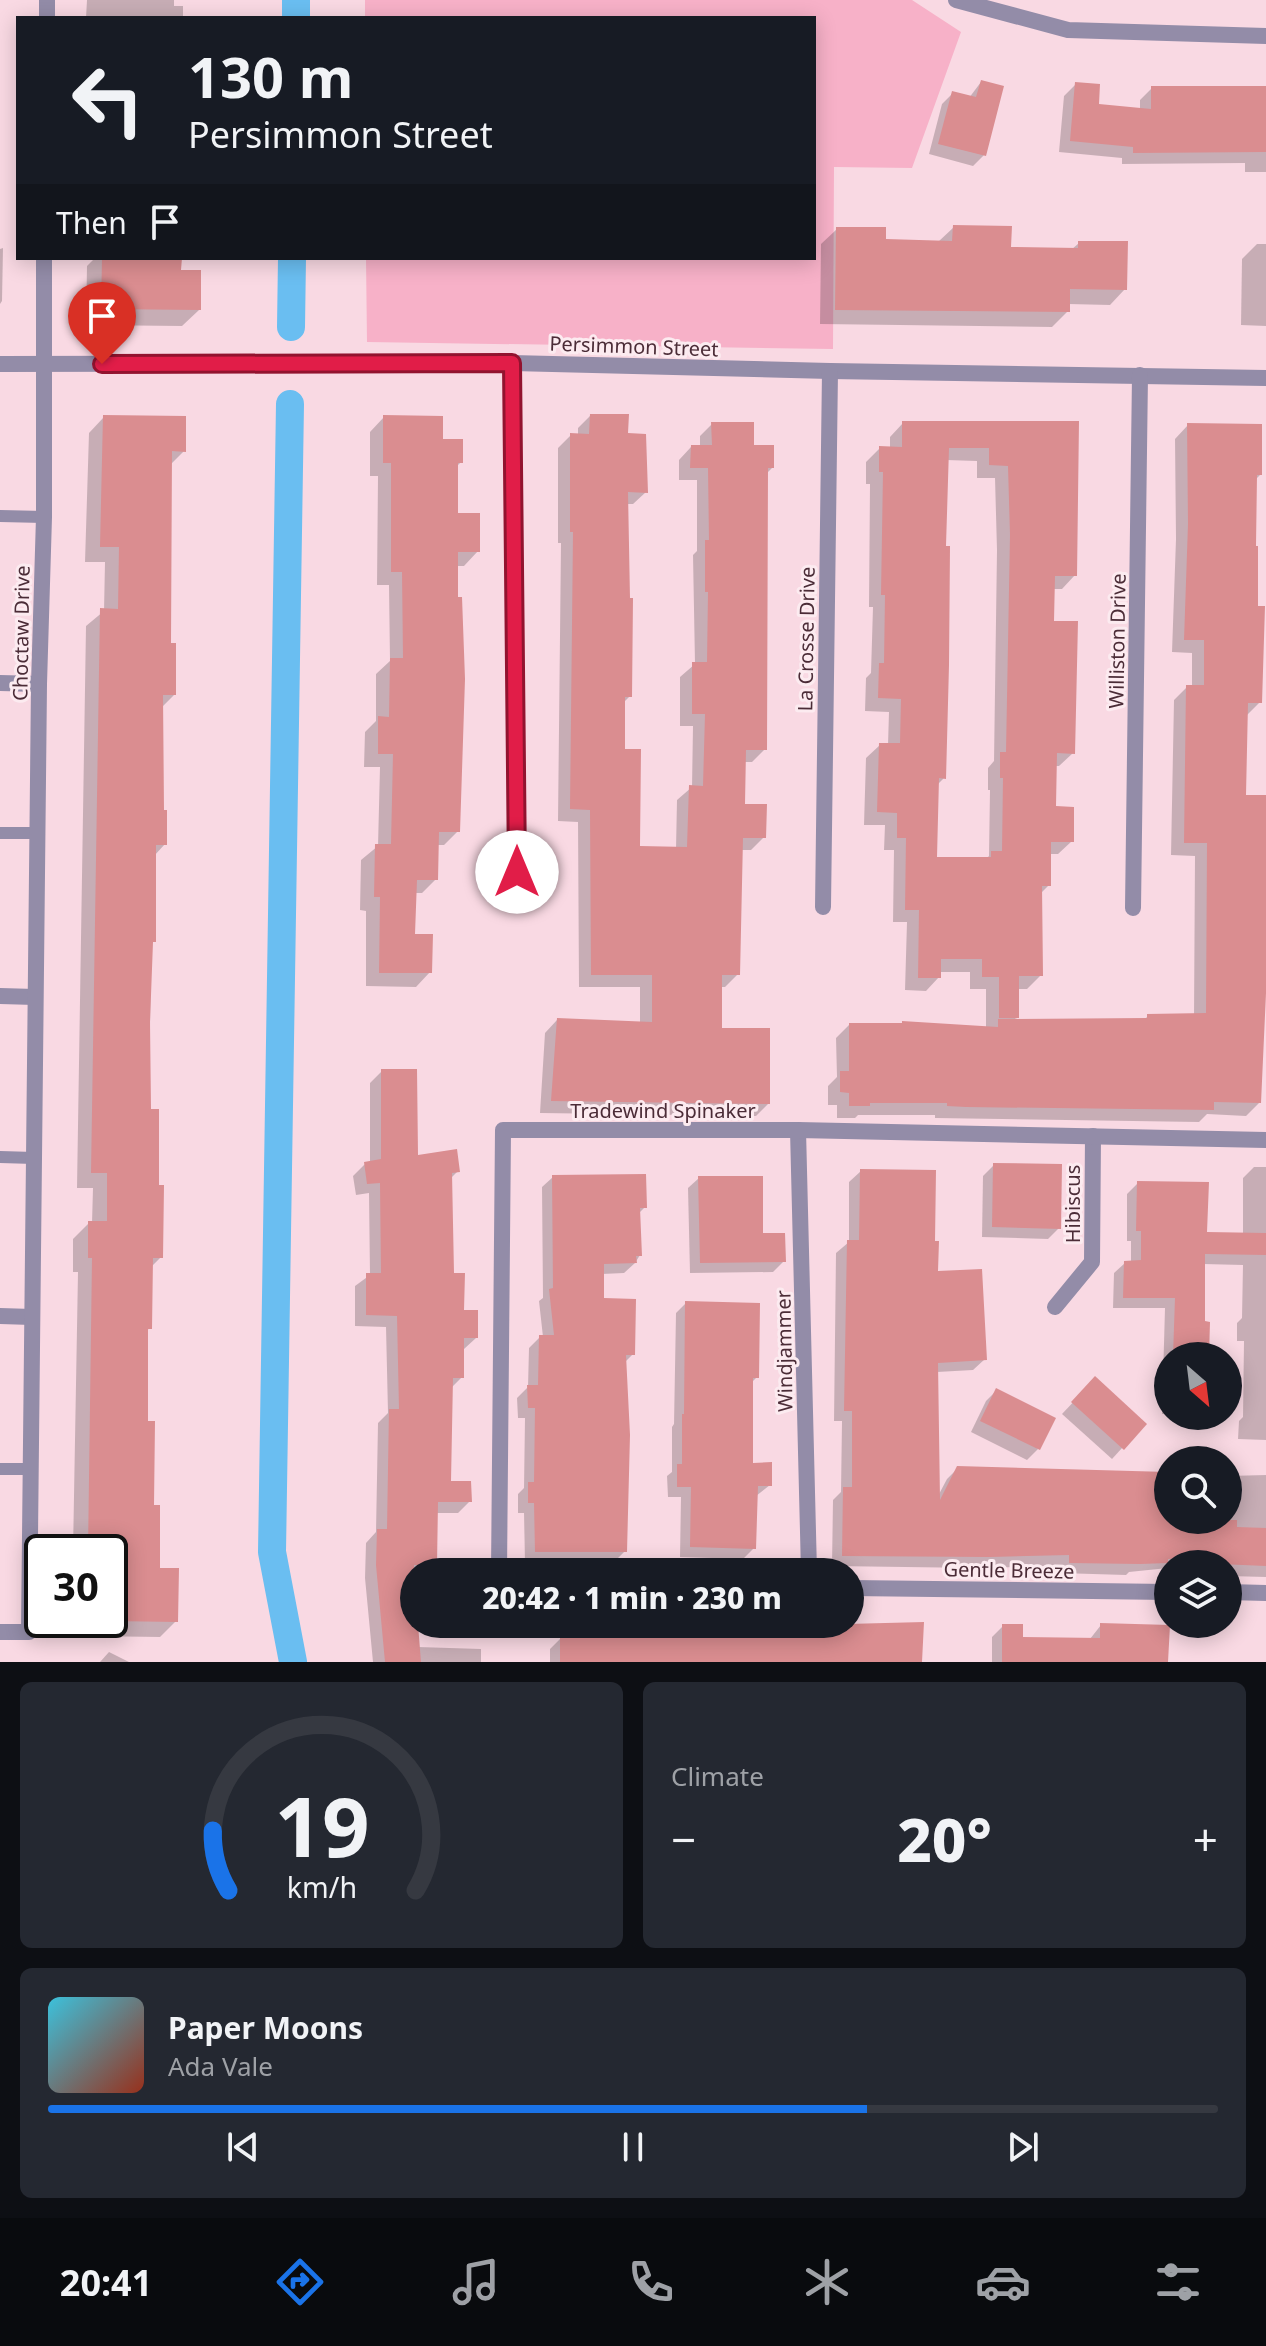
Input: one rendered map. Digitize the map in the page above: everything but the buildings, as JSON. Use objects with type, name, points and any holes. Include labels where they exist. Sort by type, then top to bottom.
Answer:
[{"type":"street","points":[[956,0],[1068,30],[1266,36]]},
{"type":"street","name":"Choctaw Drive","points":[[0,1632],[29,1632],[39,684],[44,517],[44,260]]},
{"type":"street","points":[[512,363],[518,904]]},
{"type":"street","name":"Persimmon Street","points":[[0,364],[512,363],[1266,378]]},
{"type":"street","name":"La Crosse Drive","points":[[823,907],[830,371]]},
{"type":"street","name":"Williston Drive","points":[[1133,908],[1140,375]]},
{"type":"street","points":[[0,683],[39,684]]},
{"type":"street","points":[[0,996],[35,997]]},
{"type":"street","name":"Tradewind Spinaker","points":[[499,1558],[503,1130],[798,1130],[1266,1140]]},
{"type":"street","name":"Windjammer","points":[[798,1130],[809,1558]]},
{"type":"street","name":"Hibiscus","points":[[1055,1307],[1092,1262],[1093,1136]]},
{"type":"street","points":[[0,1316],[32,1317]]},
{"type":"street","name":"Gentle Breeze","points":[[864,1588],[1154,1592]]},
{"type":"street","points":[[1242,1592],[1266,1593]]},
{"type":"lane","points":[[0,516],[44,517]]},
{"type":"lane","points":[[0,833],[37,833]]},
{"type":"lane","points":[[0,1157],[34,1158]]},
{"type":"lane","points":[[0,1469],[30,1469]]},
{"type":"shaded area","points":[[365,0],[912,0],[961,32],[912,168],[834,167],[833,349],[367,342],[366,260],[816,260],[816,16],[365,16]]},
{"type":"waterway","points":[[296,0],[296,16]]},
{"type":"waterway","points":[[291,327],[292,260]]},
{"type":"waterway","points":[[290,404],[272,1552],[293,1662]]},
{"type":"route","points":[[102,364],[512,363],[517,872]]}]
